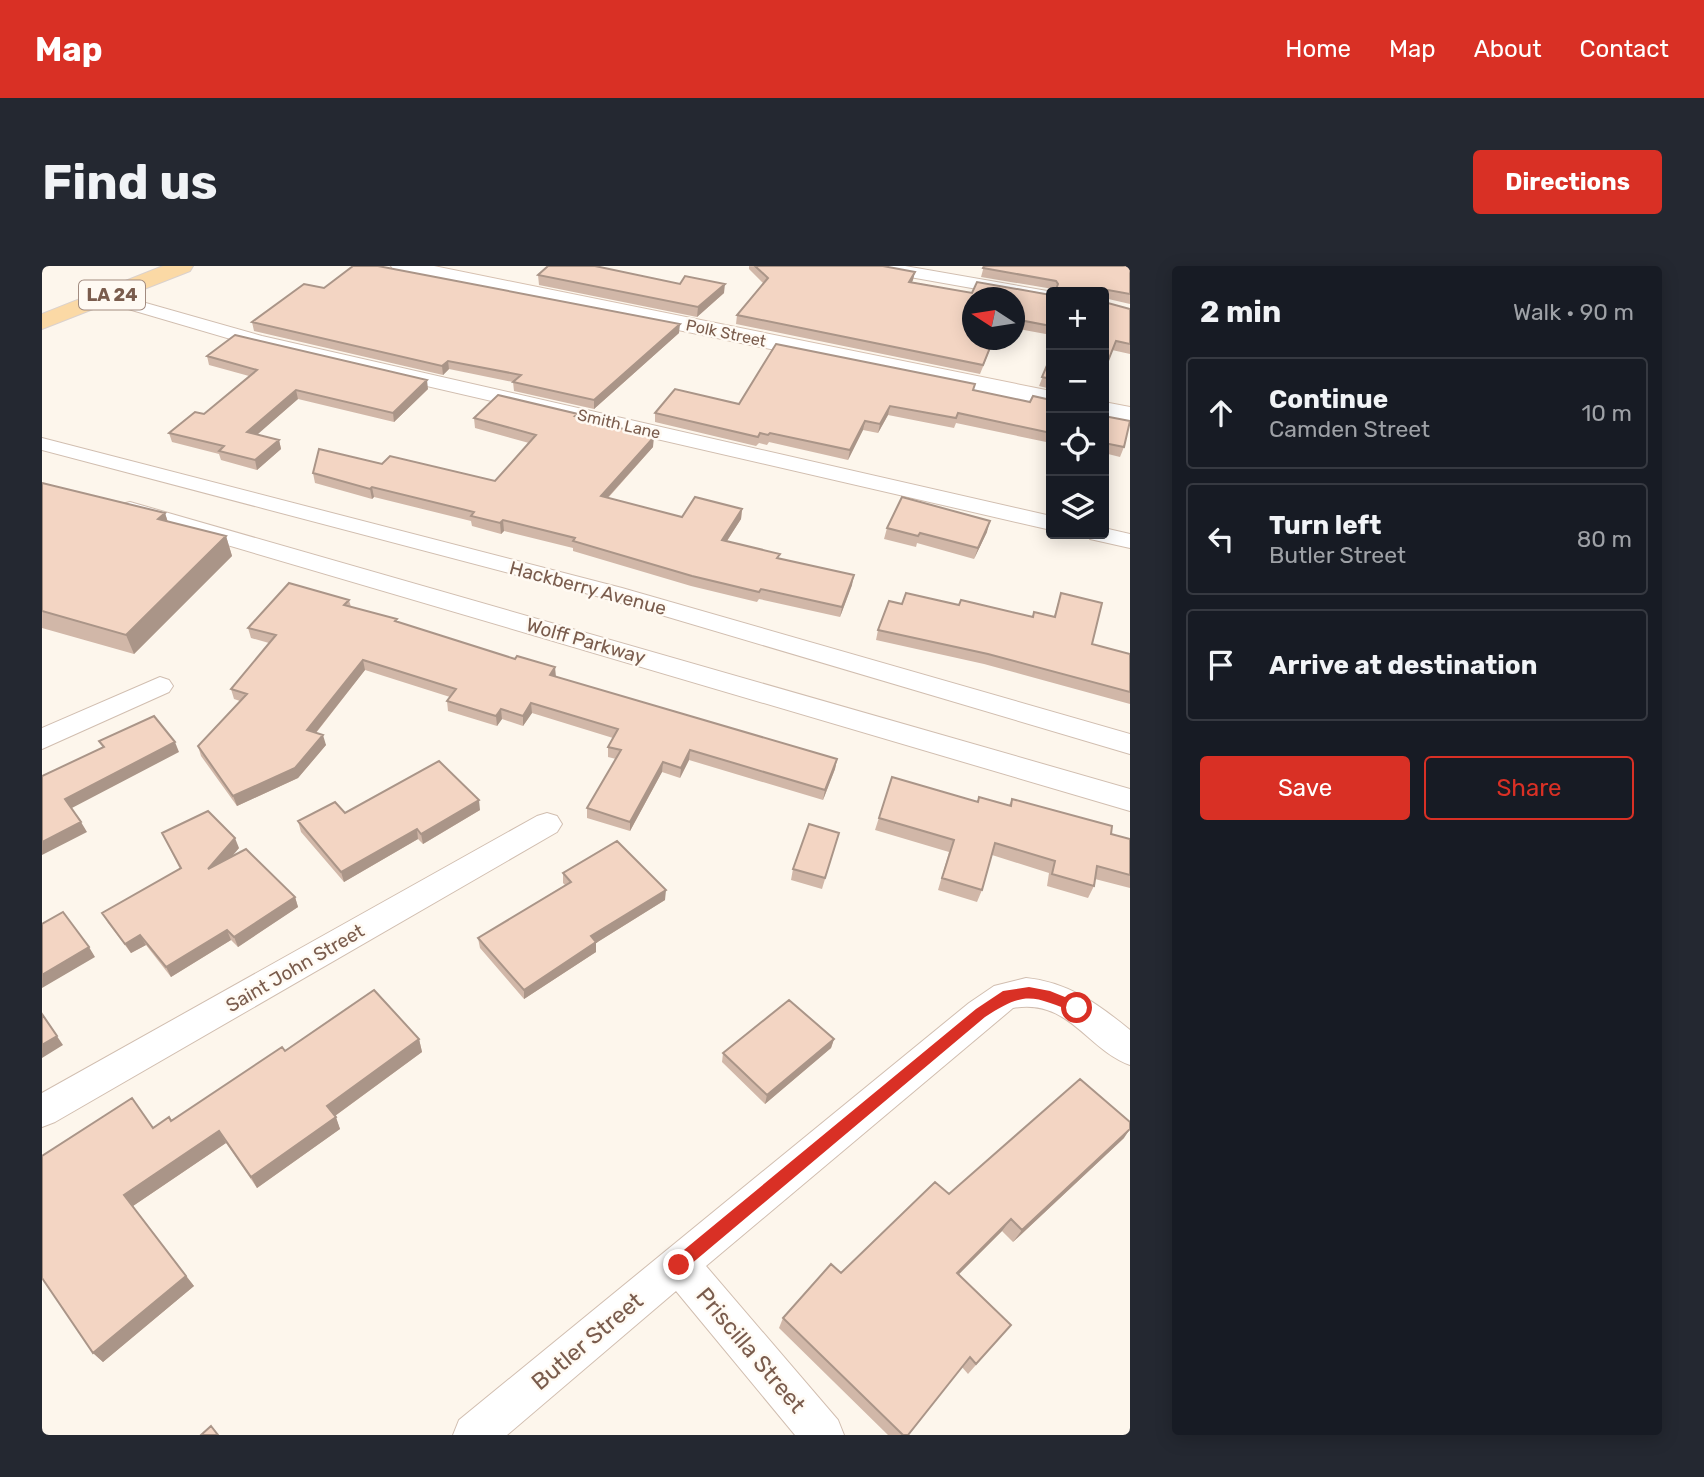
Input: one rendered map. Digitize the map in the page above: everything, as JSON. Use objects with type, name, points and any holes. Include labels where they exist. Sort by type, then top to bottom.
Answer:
[{"type":"main road","name":"LA 24","points":[[42,322],[182,266]]},
{"type":"street","name":"Polk Street","points":[[402,266],[1046,398]]},
{"type":"street","points":[[876,266],[1046,296]]},
{"type":"street","name":"Smith Lane","points":[[107,297],[258,341],[1046,522]]},
{"type":"street","points":[[1109,411],[1130,415]]},
{"type":"street","name":"Hackberry Avenue","points":[[42,444],[613,593],[1130,744]]},
{"type":"street","name":"Wolff Parkway","points":[[108,503],[1130,800]]},
{"type":"street","points":[[1109,536],[1130,541]]},
{"type":"street","points":[[42,739],[160,686]]},
{"type":"street","name":"Saint John Street","points":[[42,1111],[547,824]]},
{"type":"street","name":"Butler Street","points":[[474,1435],[981,1013],[1008,995],[1029,993],[1050,996],[1077,1008],[1130,1050]]},
{"type":"street","name":"Priscilla Street","points":[[679,1265],[823,1435]]},
{"type":"building","points":[[353,266],[378,266],[680,324],[594,400],[513,382],[521,375],[448,361],[442,366],[252,322],[304,284],[324,288]]},
{"type":"building","points":[[548,266],[595,266],[680,284],[685,276],[725,284],[698,307],[538,275]]},
{"type":"building","points":[[755,266],[883,266],[915,272],[909,282],[962,291],[962,350],[989,350],[983,365],[737,315],[768,278]]},
{"type":"building","points":[[1130,266],[1130,294],[1109,290],[1109,287],[1057,287],[1056,281],[983,268]]},
{"type":"building","points":[[977,282],[1005,287],[975,287]]},
{"type":"building","points":[[1025,290],[1046,294],[1046,325],[1025,321]]},
{"type":"building","points":[[1109,303],[1130,309],[1130,344],[1116,341],[1109,358]]},
{"type":"building","points":[[235,335],[427,380],[393,413],[296,390],[247,432],[279,440],[255,460],[219,451],[224,446],[169,433],[195,412],[204,414],[257,370],[207,356]]},
{"type":"building","points":[[776,344],[975,384],[973,390],[1030,402],[1033,396],[1046,399],[1046,432],[958,413],[956,418],[890,406],[880,424],[865,421],[850,450],[770,433],[760,433],[758,437],[655,413],[675,389],[739,404]]},
{"type":"building","points":[[498,395],[578,414],[575,416],[654,437],[601,496],[682,517],[695,497],[742,509],[722,540],[780,554],[777,558],[854,575],[842,607],[761,589],[759,592],[692,576],[573,541],[575,538],[503,520],[500,523],[471,516],[474,512],[372,487],[370,489],[313,473],[319,449],[382,464],[390,456],[495,481],[536,435],[474,418]]},
{"type":"building","points":[[1109,417],[1130,421],[1124,447],[1109,444]]},
{"type":"building","points":[[42,483],[165,513],[158,519],[226,536],[126,635],[42,611]]},
{"type":"building","points":[[902,497],[990,521],[978,548],[920,533],[918,536],[887,528]]},
{"type":"building","points":[[289,583],[349,600],[344,605],[397,619],[395,621],[515,659],[517,656],[555,667],[550,675],[837,759],[825,790],[690,750],[681,768],[663,762],[630,822],[587,808],[621,750],[608,747],[618,729],[531,703],[523,716],[501,709],[496,716],[447,701],[456,689],[363,660],[307,730],[323,735],[295,768],[233,796],[198,746],[247,694],[231,689],[276,635],[248,628]]},
{"type":"building","points":[[906,593],[959,605],[961,600],[1033,617],[1034,612],[1055,617],[1061,593],[1102,603],[1092,644],[1130,654],[1130,692],[988,654],[878,630],[889,601],[902,604]]},
{"type":"building","points":[[154,716],[175,742],[65,799],[81,822],[42,842],[42,776],[104,747],[99,741]]},
{"type":"building","points":[[439,761],[479,800],[421,834],[417,829],[341,872],[298,821],[335,802],[345,813]]},
{"type":"building","points":[[892,777],[978,802],[979,797],[1011,806],[1012,799],[1112,826],[1111,834],[1130,839],[1130,875],[1097,866],[1094,886],[1052,874],[1055,861],[995,843],[982,890],[942,878],[954,840],[879,818]]},
{"type":"building","points":[[208,811],[235,838],[208,869],[246,849],[295,897],[234,937],[227,930],[166,967],[140,935],[125,944],[102,913],[181,868],[162,833]]},
{"type":"building","points":[[809,824],[839,833],[825,878],[793,869]]},
{"type":"building","points":[[617,841],[666,890],[591,936],[596,942],[524,990],[478,938],[571,882],[563,873]]},
{"type":"building","points":[[63,912],[89,947],[42,975],[42,924]]},
{"type":"building","points":[[374,990],[419,1039],[327,1106],[336,1117],[251,1177],[219,1131],[124,1195],[186,1276],[93,1353],[42,1278],[42,1156],[132,1098],[153,1128],[169,1117],[171,1121],[282,1047],[285,1051]]},
{"type":"building","points":[[789,1000],[834,1039],[767,1095],[723,1053]]},
{"type":"building","points":[[42,1014],[57,1036],[42,1045]]},
{"type":"building","points":[[1080,1079],[1130,1122],[1130,1129],[1022,1230],[1011,1219],[957,1273],[1011,1325],[976,1364],[970,1357],[908,1435],[903,1435],[783,1318],[831,1264],[841,1273],[935,1182],[949,1194]]},
{"type":"building","points":[[211,1426],[218,1435],[201,1435]]},
{"type":"route","points":[[679,1265],[981,1013],[1008,995],[1029,993],[1050,996],[1077,1008]]}]
